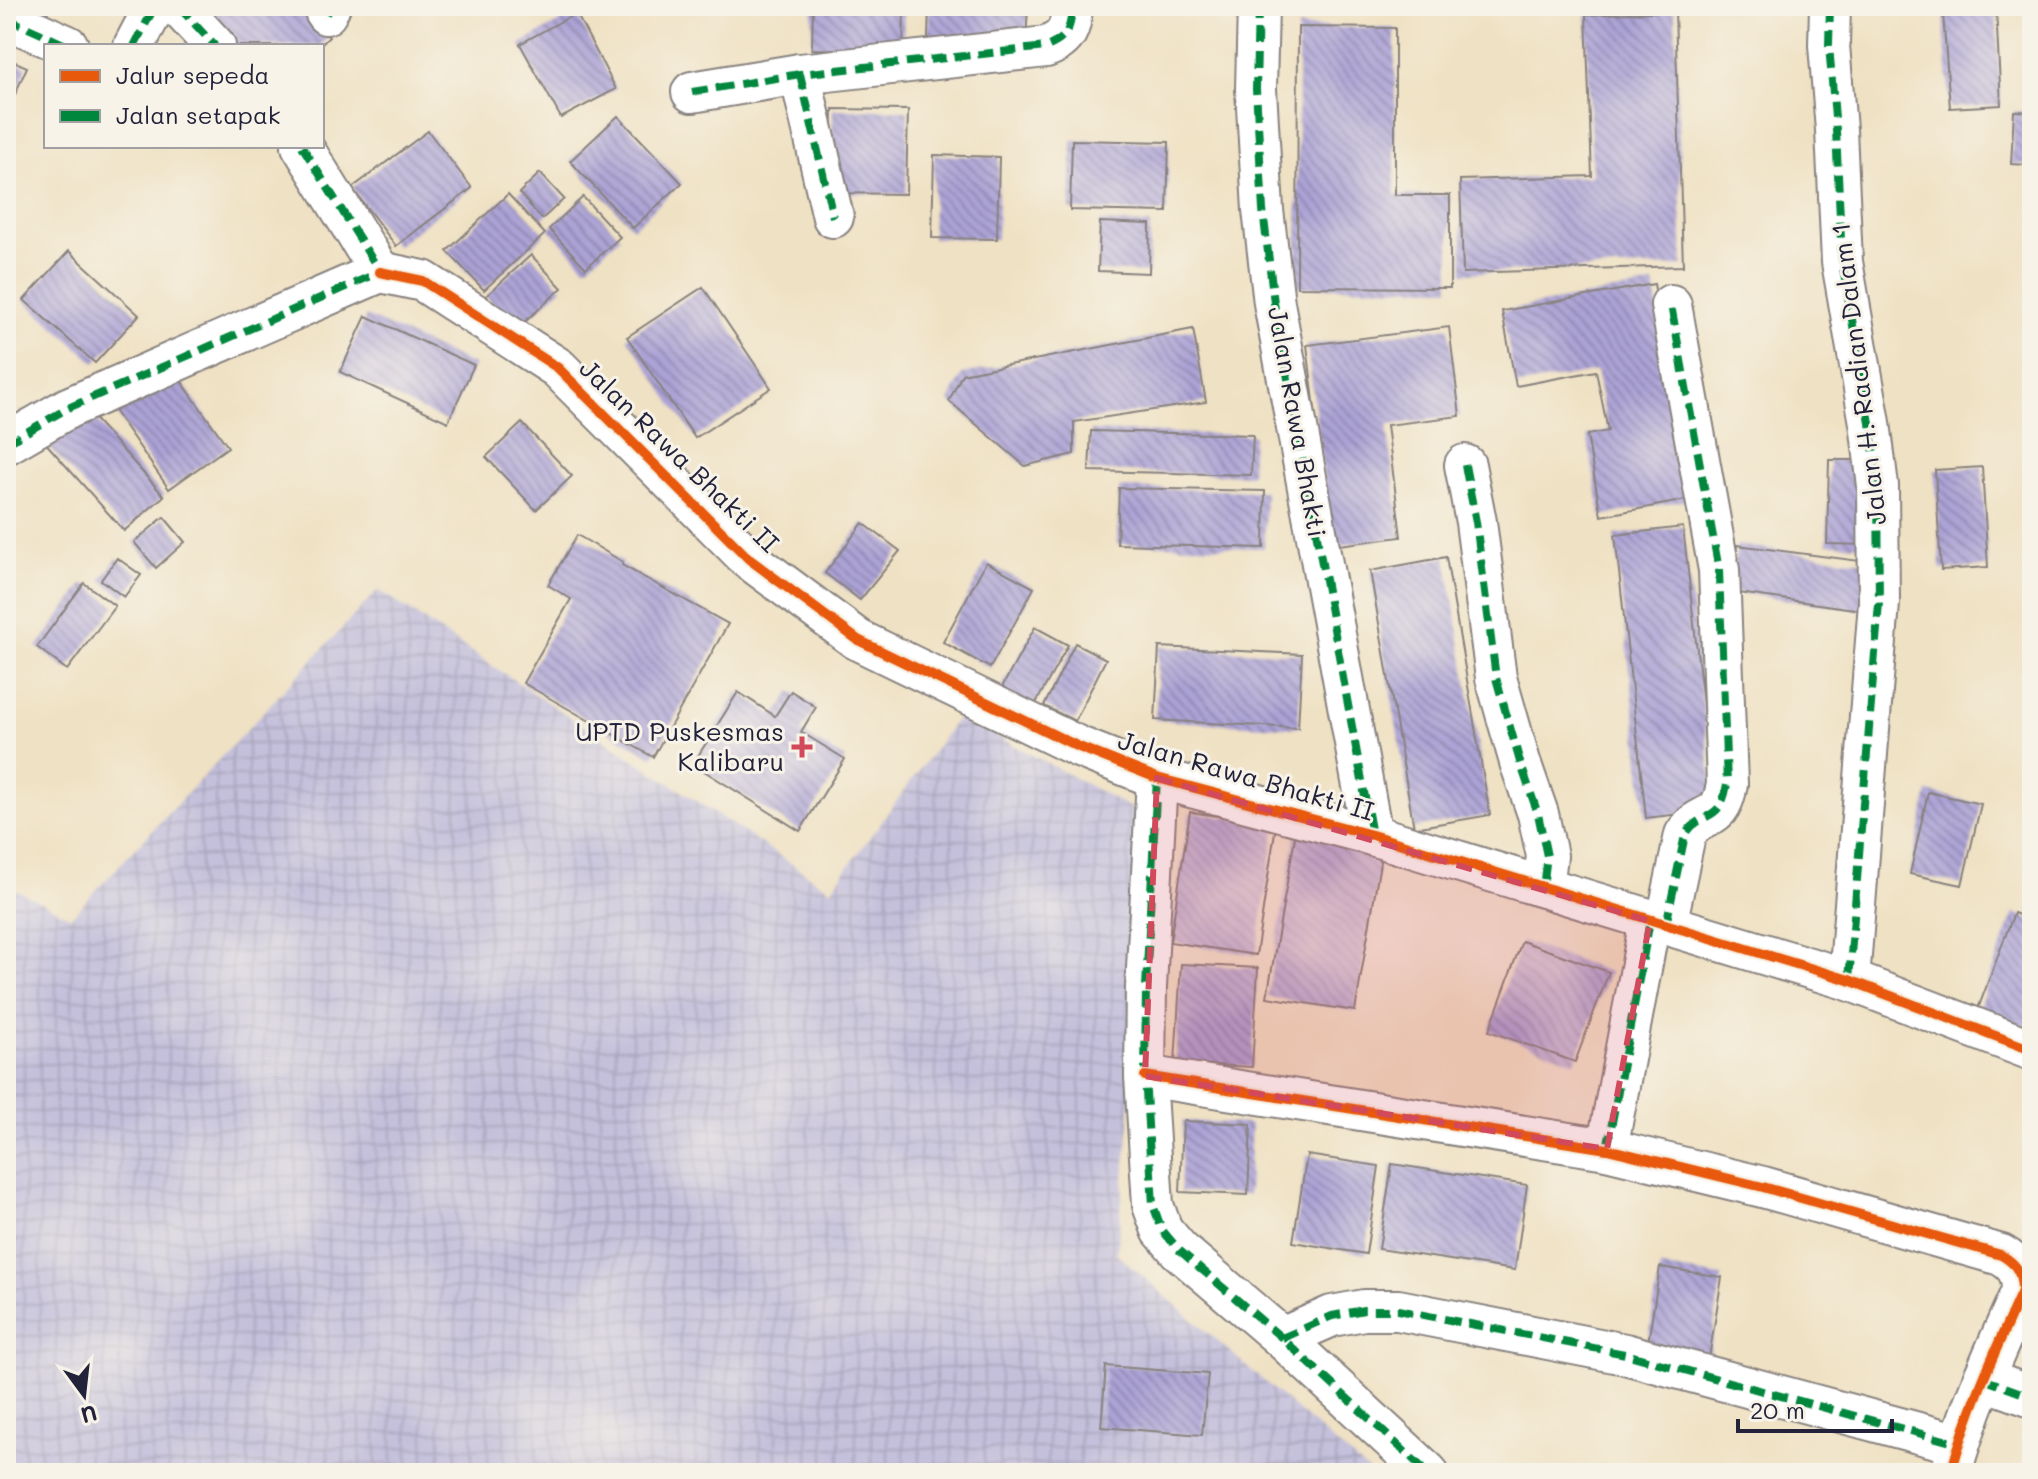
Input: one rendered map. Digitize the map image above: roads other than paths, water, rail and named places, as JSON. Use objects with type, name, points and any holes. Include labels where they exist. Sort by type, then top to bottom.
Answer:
[{"type":"street","points":[[135,44],[155,6]]},
{"type":"street","points":[[178,6],[213,44]]},
{"type":"street","points":[[692,92],[800,74],[1046,47],[1055,44],[1068,31],[1072,6]]},
{"type":"street","name":"Jalan Rawa Bhakti","points":[[1258,6],[1256,89],[1263,210],[1274,303],[1372,835]]},
{"type":"street","name":"Jalan H. Radian Dalam 1","points":[[1830,6],[1829,45],[1842,262],[1878,486],[1879,603],[1849,980]]},
{"type":"street","points":[[6,18],[64,44]]},
{"type":"street","points":[[800,74],[833,217]]},
{"type":"street","points":[[6,444],[68,408],[380,272],[303,148]]},
{"type":"street","name":"Jalan Rawa Bhakti II","points":[[380,272],[423,281],[558,368],[749,559],[858,640],[1102,757],[1149,775],[1372,835],[1849,980],[2032,1050]]},
{"type":"street","points":[[1607,1149],[1658,923],[1685,835],[1691,825],[1712,815],[1721,806],[1727,784],[1719,570],[1671,305]]},
{"type":"street","points":[[1465,465],[1476,522],[1496,678],[1538,814],[1547,856],[1543,887]]},
{"type":"street","points":[[1149,775],[1145,1076],[1153,1205],[1162,1230],[1179,1250],[1282,1338],[1428,1473]]},
{"type":"street","points":[[1145,1076],[1607,1149],[1763,1187],[2001,1255],[2011,1260],[2022,1279],[2022,1291],[1983,1379],[1955,1459],[1625,1354],[1398,1310],[1364,1310],[1332,1316],[1282,1338]]},
{"type":"street","points":[[1983,1379],[2032,1397]]},
{"type":"place","name":"UPTD Puskesmas Kalibaru","points":[[802,747]]}]
